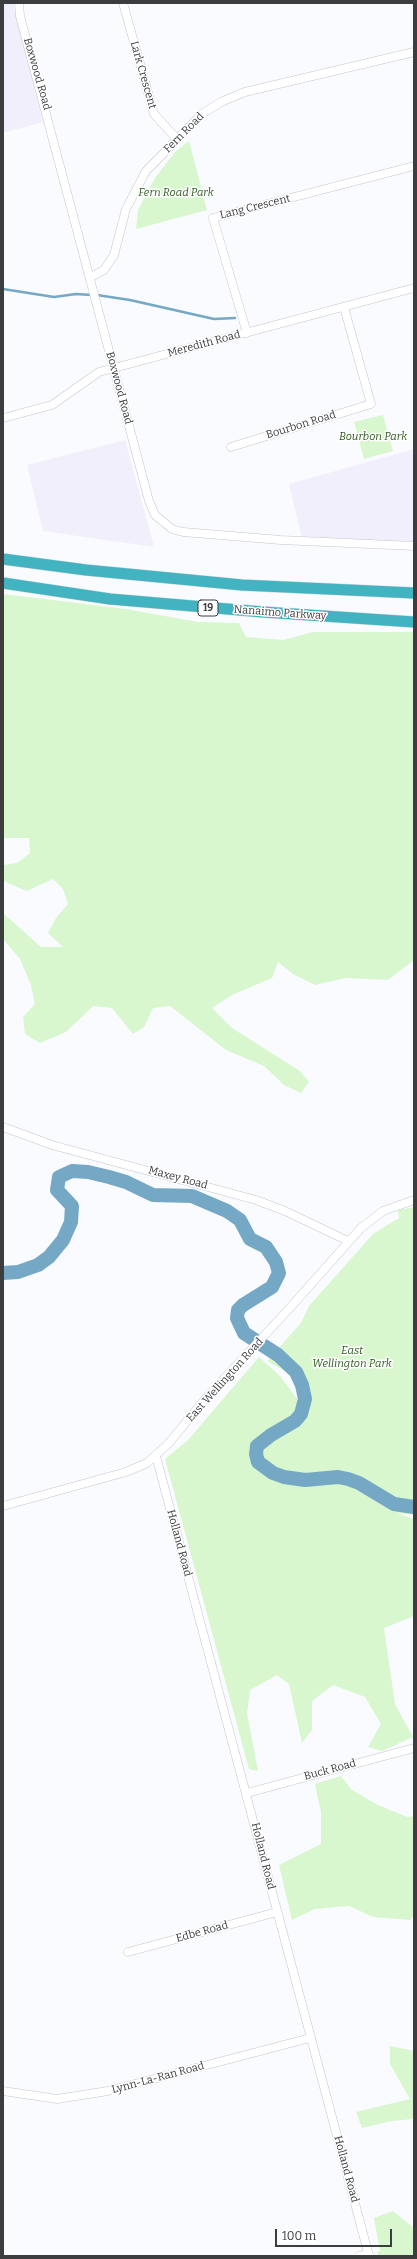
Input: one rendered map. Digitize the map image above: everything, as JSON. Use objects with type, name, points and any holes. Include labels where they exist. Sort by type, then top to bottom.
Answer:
[{"type":"highway","points":[[3,559],[94,571],[242,585],[414,593]]},
{"type":"highway","name":"Nanaimo Parkway","points":[[3,584],[110,599],[263,612],[414,622]]},
{"type":"street","name":"Boxwood Road","points":[[19,3],[20,16],[91,277],[149,501],[155,515],[172,529],[183,532],[281,540],[414,546]]},
{"type":"street","name":"Lark Crescent","points":[[123,3],[154,114],[177,139]]},
{"type":"street","name":"Fern Road","points":[[91,277],[104,270],[114,256],[126,209],[146,171],[202,114],[221,102],[245,92],[414,52]]},
{"type":"street","name":"Lang Crescent","points":[[247,333],[213,218],[414,166]]},
{"type":"street","name":"Meredith Road","points":[[3,418],[52,405],[99,372],[414,288]]},
{"type":"street","name":"Bourbon Road","points":[[231,447],[371,404],[344,307]]},
{"type":"street","name":"Maxey Road","points":[[3,1127],[52,1144],[256,1200],[285,1211],[348,1240]]},
{"type":"street","name":"East Wellington Road","points":[[3,1506],[133,1470],[156,1456],[348,1240],[378,1214],[396,1205],[414,1200]]},
{"type":"street","name":"Holland Road","points":[[156,1456],[369,2255]]},
{"type":"street","name":"Buck Road","points":[[247,1793],[414,1748]]},
{"type":"street","name":"Edbe Road","points":[[128,1952],[277,1912]]},
{"type":"street","name":"Lynn-La-Ran Road","points":[[3,2091],[57,2099],[108,2091],[310,2038]]},
{"type":"street","points":[[359,2256],[369,2255]]},
{"type":"shaded area","points":[[3,3],[13,3],[43,122],[3,133]]},
{"type":"shaded area","points":[[125,440],[154,547],[43,531],[27,465]]},
{"type":"shaded area","points":[[414,449],[414,551],[357,545],[303,542],[289,484]]},
{"type":"green space","name":"Fern Road Park","points":[[189,141],[207,210],[136,229],[138,210],[155,178],[175,152]]},
{"type":"green space","name":"Bourbon Park","points":[[383,415],[393,451],[364,459],[354,422]]},
{"type":"green space","points":[[3,594],[126,609],[198,622],[239,623],[246,637],[283,640],[313,632],[414,632],[414,960],[388,980],[346,978],[315,985],[293,974],[278,962],[272,978],[232,995],[212,1008],[232,1028],[300,1071],[309,1082],[301,1093],[284,1085],[264,1066],[226,1050],[170,1006],[153,1008],[144,1027],[133,1034],[112,1008],[93,1006],[66,1032],[40,1043],[25,1034],[23,1017],[35,1004],[31,985],[20,959],[3,939],[3,913],[41,947],[63,947],[48,933],[56,918],[68,904],[63,889],[53,879],[27,891],[3,881],[3,865],[17,863],[30,853],[29,838],[3,838]]},
{"type":"green space","name":"East Wellington Park","points":[[414,1207],[414,1515],[397,1513],[414,1519],[414,1616],[384,1628],[395,1704],[413,1737],[382,1751],[368,1747],[381,1724],[365,1697],[333,1685],[312,1701],[312,1730],[302,1743],[289,1684],[277,1675],[250,1690],[247,1713],[258,1771],[249,1769],[165,1459],[188,1440],[259,1357],[280,1376],[304,1408],[295,1377],[267,1361],[301,1323],[309,1306],[373,1234],[399,1218],[398,1210]]},
{"type":"green space","points":[[341,1776],[352,1790],[378,1805],[407,1817],[414,1816],[414,1913],[411,1920],[373,1917],[349,1906],[315,1909],[292,1920],[279,1865],[321,1844],[321,1812],[315,1784]]},
{"type":"green space","points":[[390,2046],[414,2051],[414,2119],[391,2121],[362,2128],[356,2112],[410,2099],[390,2064]]},
{"type":"green space","points":[[393,2211],[414,2228],[414,2256],[378,2256],[377,2252],[380,2251],[374,2218]]},
{"type":"waterway","points":[[3,289],[54,297],[76,294],[92,295]]},
{"type":"waterway","points":[[97,295],[130,300],[214,319],[235,318]]},
{"type":"waterway","points":[[3,1273],[18,1272],[38,1265],[49,1257],[63,1240],[71,1222],[72,1206],[57,1190],[59,1177],[72,1171],[88,1172],[126,1182],[153,1195],[192,1196],[227,1211],[240,1220],[250,1239],[266,1247],[276,1262],[279,1273],[272,1287],[243,1305],[238,1310],[237,1318],[244,1333],[278,1355],[296,1372],[302,1385],[305,1399],[301,1414],[295,1421],[271,1435],[257,1446],[256,1454],[258,1462],[273,1473],[284,1477],[305,1480],[338,1477],[348,1479],[359,1483],[394,1504],[414,1507]]}]
